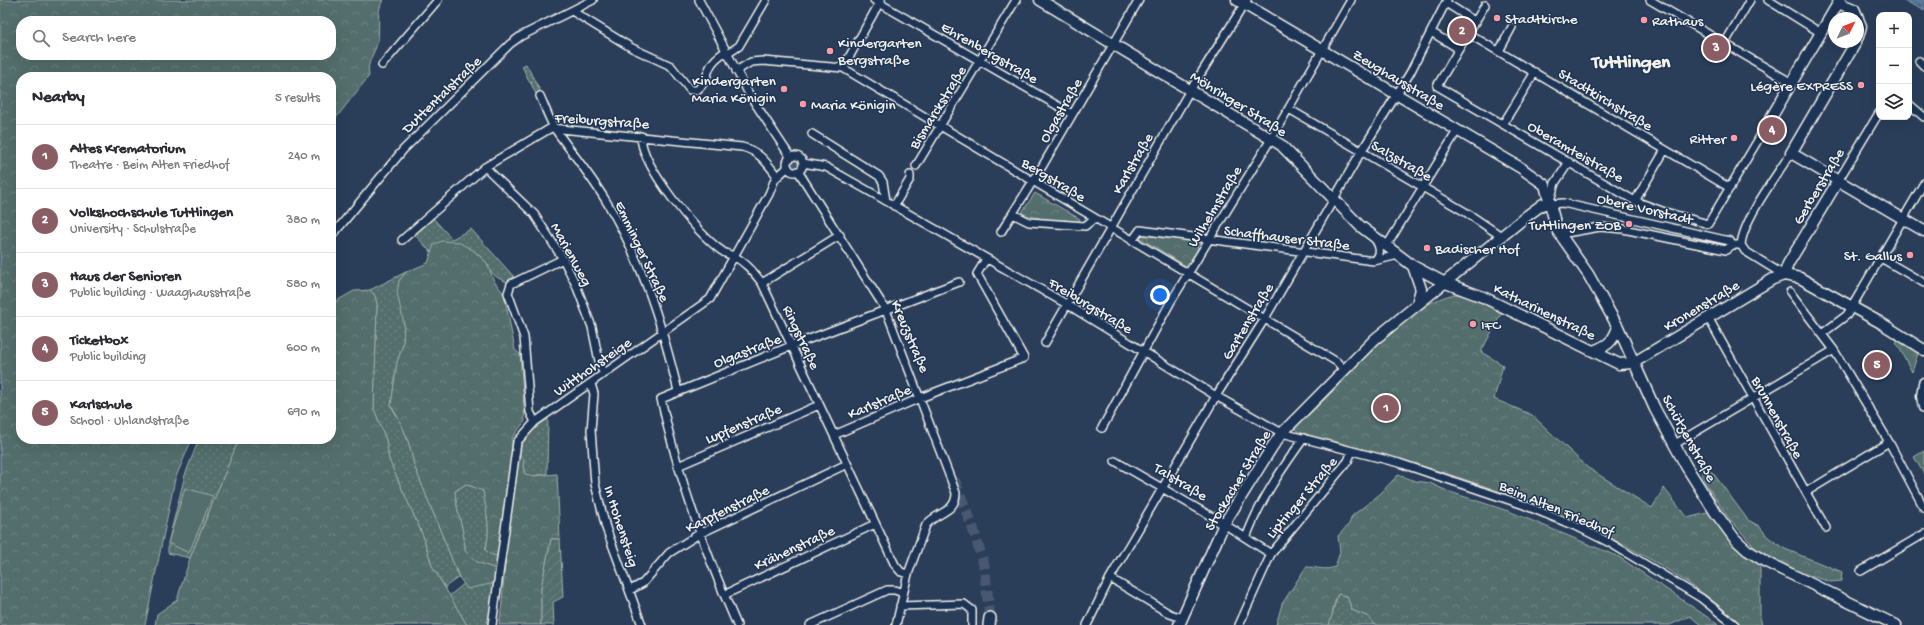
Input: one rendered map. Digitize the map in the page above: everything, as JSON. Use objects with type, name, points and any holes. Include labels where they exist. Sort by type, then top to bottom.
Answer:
[{"type":"street","points":[[382,65],[438,0]]},
{"type":"street","name":"Duttentalstraße","points":[[336,231],[403,150],[510,44],[521,36],[593,0]]},
{"type":"street","points":[[699,0],[736,71],[791,158]]},
{"type":"street","points":[[572,11],[632,48],[671,66],[690,90],[698,90],[702,87],[706,80],[710,66],[727,52],[739,46],[766,0]]},
{"type":"street","name":"Bismarckstraße","points":[[916,166],[1016,0]]},
{"type":"street","name":"Möhringer Straße","points":[[1040,0],[1281,145],[1333,200],[1375,239],[1413,266],[1443,282]]},
{"type":"street","name":"Olgastraße","points":[[1001,232],[1033,182],[1139,0]]},
{"type":"street","name":"Wilhelmstraße","points":[[1102,428],[1143,352],[1208,240],[1289,109],[1351,0]]},
{"type":"street","points":[[1650,0],[1726,43],[1792,83]]},
{"type":"street","points":[[1726,43],[1750,0]]},
{"type":"street","points":[[1768,0],[1820,33]]},
{"type":"street","points":[[843,68],[878,1]]},
{"type":"street","name":"Ehrenbergstraße","points":[[878,1],[1072,114]]},
{"type":"street","name":"Zeughausstraße","points":[[1243,1],[1322,51],[1397,94],[1520,168],[1545,185]]},
{"type":"street","name":"Karlstraße","points":[[1045,343],[1068,306],[1110,228],[1243,1]]},
{"type":"street","points":[[1730,188],[1792,83],[1837,1],[1854,9],[1855,12]]},
{"type":"street","name":"Gartenstraße","points":[[1088,625],[1110,578],[1216,396],[1264,320],[1361,152],[1397,94],[1447,2],[1476,22]]},
{"type":"street","points":[[1431,32],[1459,49],[1485,5]]},
{"type":"street","points":[[1499,51],[1512,27]]},
{"type":"street","name":"Stadtkirchstraße","points":[[1469,34],[1730,188]]},
{"type":"street","points":[[1852,48],[1752,216],[1741,236],[1740,245],[1745,251],[1784,275],[1800,278],[1853,306],[1924,350]]},
{"type":"street","name":"Oberamteistraße","points":[[1459,49],[1437,86],[1635,201],[1662,211],[1708,224],[1730,188]]},
{"type":"street","name":"Bergstraße","points":[[736,71],[751,62],[763,61],[843,68],[1188,275],[1337,362],[1344,370]]},
{"type":"street","points":[[1503,124],[1535,72]]},
{"type":"street","name":"Emminger Straße","points":[[540,96],[554,128],[590,176],[622,230],[648,285],[663,332],[678,391]]},
{"type":"street","points":[[1912,106],[1924,116]]},
{"type":"street","name":"Salzstraße","points":[[1289,109],[1501,236]]},
{"type":"street","name":"Gerberstraße","points":[[1784,275],[1788,264],[1876,118]]},
{"type":"street","name":"Freiburgstraße","points":[[402,240],[485,167],[543,130],[554,128],[641,136],[750,149],[760,156],[777,176]]},
{"type":"street","points":[[1386,247],[1457,131]]},
{"type":"street","points":[[812,134],[879,176],[883,182],[886,201]]},
{"type":"street","name":"Ringstraße","points":[[641,136],[645,155],[672,198],[703,235],[723,252],[734,256],[744,263],[762,283],[895,565],[901,572],[908,574]]},
{"type":"street","points":[[1635,201],[1665,150]]},
{"type":"street","points":[[1790,152],[1924,231]]},
{"type":"street","points":[[798,157],[803,162],[798,171],[792,170],[788,167],[788,163],[791,158],[798,157]]},
{"type":"street","name":"Freiburgstraße","points":[[803,162],[826,167],[1068,306],[1216,396],[1282,433]]},
{"type":"street","points":[[1550,203],[1554,183],[1569,162]]},
{"type":"street","name":"Marienweg","points":[[485,167],[534,214],[563,259],[576,285],[592,327],[600,366],[604,374]]},
{"type":"street","name":"Witthohsteige","points":[[492,625],[515,449],[521,436],[535,422],[710,299],[769,194],[772,183],[777,176],[788,167]]},
{"type":"street","name":"Kreuzstraße","points":[[798,171],[840,235],[886,310],[955,487],[956,497],[954,505],[929,521],[926,525],[908,574]]},
{"type":"street","points":[[894,206],[910,179],[910,175]]},
{"type":"street","points":[[1823,333],[1847,316],[1924,183]]},
{"type":"street","name":"Schützenstraße","points":[[1545,185],[1556,230],[1588,274],[1618,327],[1644,386],[1675,444],[1715,512],[1735,539],[1766,562],[1896,625]]},
{"type":"street","name":"Obere Vorstadt","points":[[1550,203],[1563,203],[1730,241],[1732,245]]},
{"type":"street","name":"Stockacher Straße","points":[[1180,622],[1224,524],[1282,433],[1375,339],[1443,282],[1539,206],[1550,203]]},
{"type":"street","points":[[1013,214],[1029,222],[1085,226],[1095,218]]},
{"type":"street","name":"Obere Vorstadt","points":[[1556,230],[1566,232],[1600,227],[1726,250],[1732,245],[1740,245]]},
{"type":"street","name":"Schaffhauser Straße","points":[[1132,241],[1140,230],[1374,261],[1398,255]]},
{"type":"street","points":[[762,283],[840,235]]},
{"type":"street","points":[[1374,261],[1378,256],[1380,249],[1375,239]]},
{"type":"street","points":[[1881,258],[1924,283]]},
{"type":"street","points":[[535,422],[530,412],[524,337],[508,293],[511,284],[563,259]]},
{"type":"street","name":"Karlstraße","points":[[834,435],[920,398],[1024,358],[977,274],[986,259]]},
{"type":"street","points":[[1413,266],[1421,289],[1417,304]]},
{"type":"street","name":"Kronenstraße","points":[[1634,363],[1773,279],[1784,275]]},
{"type":"street","name":"Olgastraße","points":[[678,391],[959,282]]},
{"type":"street","name":"Katharinenstraße","points":[[1443,282],[1483,297],[1619,364],[1634,363]]},
{"type":"street","points":[[1790,292],[1823,333],[1834,350],[1889,442],[1924,508]]},
{"type":"street","name":"Brunnenstraße","points":[[1709,319],[1826,528]]},
{"type":"street","points":[[1593,352],[1610,344],[1618,327]]},
{"type":"street","points":[[1675,444],[1834,350]]},
{"type":"street","points":[[1619,364],[1644,386]]},
{"type":"street","points":[[1924,383],[1922,396],[1924,407]]},
{"type":"street","name":"In Hohensteig","points":[[590,384],[594,394],[591,430],[595,484],[606,528],[642,625]]},
{"type":"street","points":[[678,391],[661,399],[678,466],[700,534],[737,625]]},
{"type":"street","name":"Lupfenstraße","points":[[678,466],[819,405]]},
{"type":"street","name":"Liptinger Straße","points":[[1239,625],[1271,554],[1348,461],[1352,451],[1282,433]]},
{"type":"street","points":[[1246,538],[1251,525],[1279,472],[1304,438]]},
{"type":"street","points":[[1806,492],[1889,442]]},
{"type":"street","name":"Beim Alten Friedhof","points":[[1352,451],[1399,463],[1510,500],[1580,528],[1610,543],[1689,591],[1735,625]]},
{"type":"street","name":"Talstraße","points":[[1115,461],[1214,518],[1271,554]]},
{"type":"street","name":"Karpfenstraße","points":[[630,590],[644,583],[669,553],[700,534],[848,464]]},
{"type":"street","name":"Krähenstraße","points":[[724,595],[875,524]]},
{"type":"street","points":[[1861,571],[1924,534]]},
{"type":"street","points":[[896,625],[908,574]]},
{"type":"street","points":[[1110,578],[1170,614],[1180,622]]},
{"type":"street","points":[[810,625],[887,590],[895,590],[903,593]]},
{"type":"street","points":[[900,606],[964,604],[972,610],[972,625]]},
{"type":"green space","points":[[0,0],[383,0],[379,14],[379,35],[368,70],[369,76],[336,118],[336,72],[16,72],[16,444],[190,444],[175,479],[145,625],[0,625]]},
{"type":"green space","points":[[526,64],[542,94],[537,96],[531,84],[533,82],[530,83],[522,66]]},
{"type":"green space","points":[[1035,193],[1080,219],[1079,222],[1043,219],[1021,214]]},
{"type":"green space","points":[[432,217],[452,239],[471,229],[515,278],[511,283],[496,277],[489,269],[486,262],[467,247],[460,245],[446,246],[431,252],[413,233]]},
{"type":"green space","points":[[1141,235],[1196,241],[1198,244],[1197,251],[1186,266],[1140,238]]},
{"type":"green space","points":[[442,241],[458,242],[473,250],[487,263],[494,281],[504,294],[515,350],[520,354],[525,421],[512,438],[512,448],[524,459],[523,467],[525,474],[532,476],[557,474],[560,539],[551,539],[541,588],[541,625],[499,625],[506,557],[492,555],[485,550],[488,528],[483,491],[466,484],[455,491],[464,536],[465,551],[477,562],[496,569],[495,583],[467,589],[459,577],[414,465],[406,434],[391,406],[397,362],[403,345],[404,324],[397,293],[399,281],[406,272],[428,263],[434,244]]},
{"type":"green space","points":[[406,272],[399,281],[404,324],[403,345],[397,362],[391,406],[406,434],[414,465],[459,577],[445,587],[432,566],[423,536],[389,460],[386,440],[374,409],[377,304],[375,296],[370,290]]},
{"type":"green space","points":[[370,290],[375,296],[377,304],[374,409],[386,440],[389,460],[423,536],[432,566],[467,625],[155,625],[157,614],[177,600],[190,558],[237,444],[336,444],[336,301],[354,291]]},
{"type":"green space","points":[[1455,294],[1466,296],[1502,312],[1481,352],[1503,365],[1494,399],[1532,415],[1588,468],[1652,508],[1664,488],[1687,518],[1711,512],[1760,562],[1760,617],[1762,625],[1742,625],[1696,588],[1645,556],[1590,528],[1473,482],[1355,447],[1298,432],[1295,428],[1386,336],[1420,309]]},
{"type":"green space","points":[[1892,334],[1919,350],[1912,372]]},
{"type":"green space","points":[[548,419],[547,474],[532,476],[525,474],[523,467],[524,459],[519,454],[523,442],[533,429]]},
{"type":"green space","points":[[197,444],[237,444],[190,558],[168,553],[168,543],[185,475]]},
{"type":"green space","points":[[1924,451],[1924,474],[1914,457]]},
{"type":"green space","points":[[1706,468],[1713,473],[1748,520],[1759,526],[1768,537],[1785,549],[1842,572],[1841,581],[1831,582],[1804,574],[1756,549],[1728,517],[1702,478],[1702,470]]},
{"type":"green space","points":[[1398,475],[1416,481],[1430,483],[1447,491],[1511,512],[1619,557],[1719,625],[1701,625],[1690,616],[1670,625],[1374,625],[1369,617],[1352,610],[1347,596],[1338,594],[1329,625],[1276,625],[1282,604],[1306,567],[1324,569],[1335,567],[1340,552],[1338,536],[1349,524],[1352,516],[1380,494]]},
{"type":"green space","points":[[466,484],[483,491],[488,528],[485,550],[499,556],[496,569],[477,562],[465,551],[464,536],[455,491]]},
{"type":"green space","points":[[185,488],[213,496],[189,553],[168,543]]},
{"type":"green space","points":[[551,539],[560,539],[563,597],[553,602],[554,625],[541,625],[541,588]]},
{"type":"green space","points":[[470,579],[495,583],[488,625],[467,625],[449,596]]},
{"type":"green space","points":[[1338,594],[1347,596],[1352,610],[1369,617],[1374,625],[1329,625]]},
{"type":"water","points":[[1904,0],[1924,0],[1924,10],[1907,2]]},
{"type":"tunnel","points":[[785,148],[804,180]]},
{"type":"tunnel","points":[[954,480],[972,525],[984,565],[990,618]]},
{"type":"place","name":"Stadtkirche","points":[[1497,18]]},
{"type":"place","name":"Rathaus","points":[[1644,20]]},
{"type":"place","name":"Volkshochschule Tuttlingen","points":[[1462,31]]},
{"type":"place","name":"Haus der Senioren","points":[[1716,48]]},
{"type":"place","name":"Kindergarten Bergstraße","points":[[830,51]]},
{"type":"place","name":"Légère EXPRESS","points":[[1861,85]]},
{"type":"place","name":"Kindergarten Maria Königin","points":[[784,89]]},
{"type":"place","name":"Maria Königin","points":[[803,104]]},
{"type":"place","name":"Ticketbox","points":[[1772,130]]},
{"type":"place","name":"Ritter","points":[[1734,138]]},
{"type":"place","name":"Tuttlingen ZOB","points":[[1629,224]]},
{"type":"place","name":"Badischer Hof","points":[[1427,248]]},
{"type":"place","name":"St. Gallus","points":[[1910,255]]},
{"type":"place","name":"IFC","points":[[1473,324]]},
{"type":"place","name":"Karlschule","points":[[1877,365]]},
{"type":"place","name":"Altes Krematorium","points":[[1386,408]]},
{"type":"district","name":"Tuttlingen","points":[[1631,60]]}]
